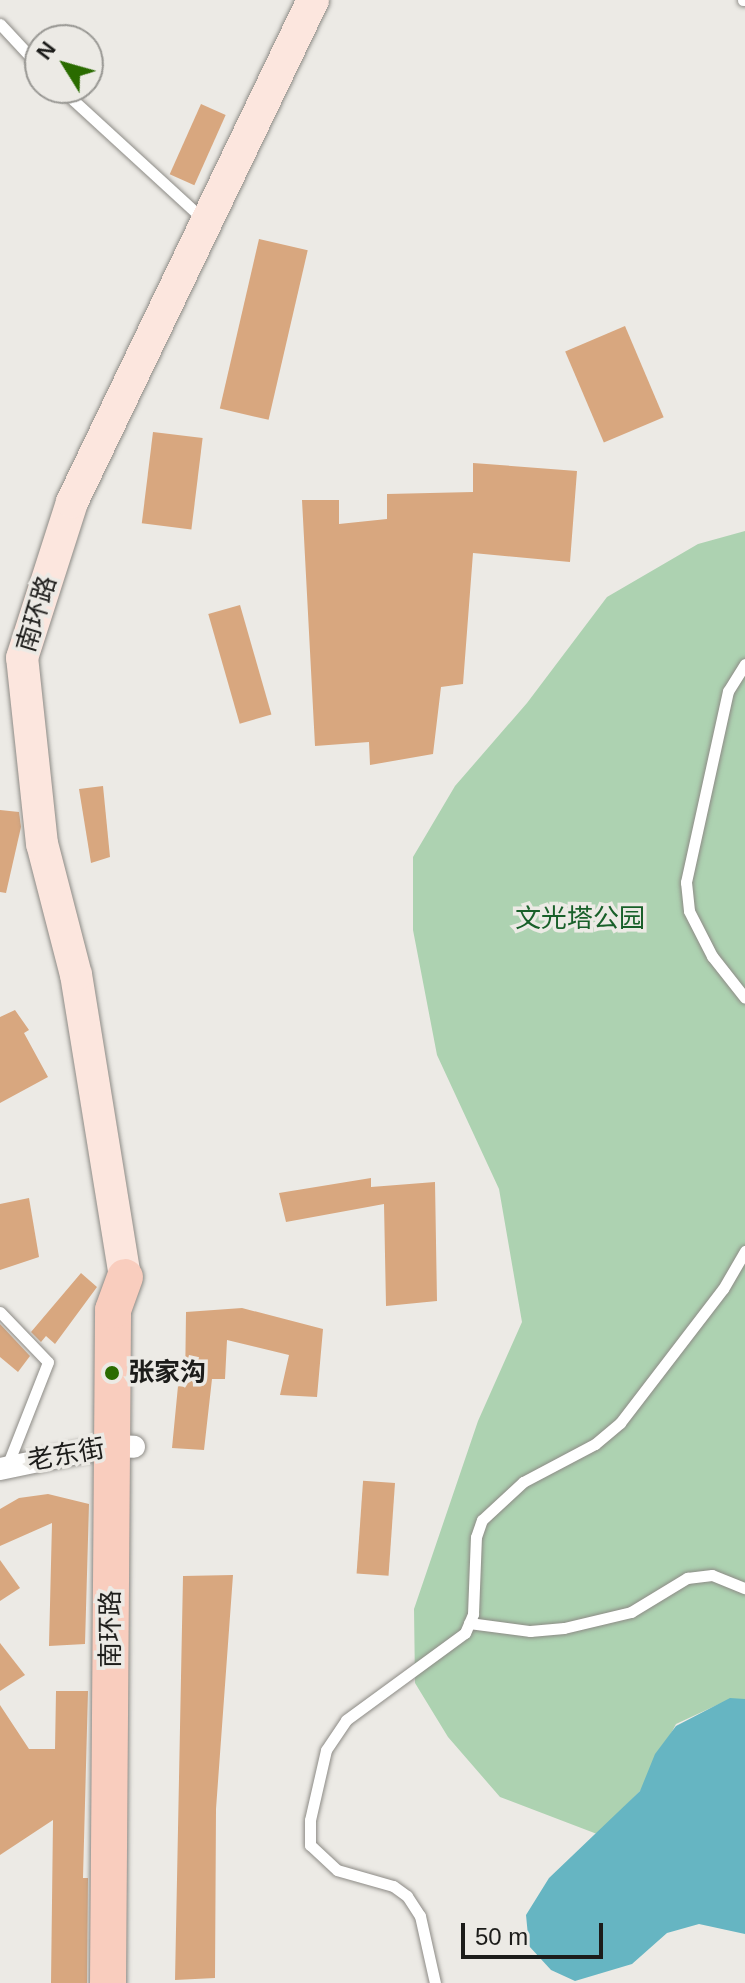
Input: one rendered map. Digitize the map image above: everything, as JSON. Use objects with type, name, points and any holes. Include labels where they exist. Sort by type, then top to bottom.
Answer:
[{"type":"main road","name":"南环路","points":[[129,1983],[122,1446],[113,1310],[125,1277],[76,975],[42,844],[22,658],[72,502],[313,0]]},
{"type":"main road","name":"南环路","points":[[108,1983],[122,1446]]},
{"type":"street","name":"老东街","points":[[3,1467],[122,1446]]},
{"type":"lane","points":[[0,24],[24,50]]},
{"type":"lane","points":[[77,104],[205,221]]},
{"type":"lane","points":[[745,664],[728,691],[686,882],[689,911],[707,945],[745,998]]},
{"type":"lane","points":[[435,1983],[420,1916],[407,1896],[393,1886],[337,1870],[321,1859],[310,1845],[310,1820],[333,1734],[367,1703],[450,1650],[469,1623],[476,1537],[482,1520],[523,1482],[595,1444],[620,1423],[723,1289],[745,1251]]},
{"type":"lane","points":[[0,1312],[48,1362],[3,1467]]},
{"type":"lane","points":[[469,1623],[530,1631],[564,1628],[631,1612],[687,1578],[712,1575],[745,1588]]},
{"type":"green space","name":"文光塔公园","points":[[745,531],[745,1699],[730,1699],[676,1724],[641,1790],[597,1834],[500,1797],[448,1737],[415,1683],[414,1609],[478,1421],[522,1322],[499,1189],[437,1055],[413,930],[413,857],[455,786],[527,703],[607,597],[698,544]]},
{"type":"water","points":[[730,1698],[745,1699],[745,1934],[699,1924],[667,1933],[632,1964],[575,1981],[551,1970],[529,1946],[526,1915],[549,1878],[640,1791],[655,1754],[676,1726]]},
{"type":"building","points":[[201,104],[226,115],[194,185],[170,174]]},
{"type":"building","points":[[259,239],[308,250],[269,420],[220,409]]},
{"type":"building","points":[[625,326],[664,417],[604,443],[565,351]]},
{"type":"building","points":[[153,432],[203,438],[191,529],[142,523]]},
{"type":"building","points":[[473,463],[577,471],[570,562],[473,553],[463,684],[441,687],[433,754],[370,765],[369,742],[315,746],[302,500],[339,500],[339,524],[387,519],[387,494],[473,492]]},
{"type":"building","points":[[240,605],[271,715],[240,724],[208,614]]},
{"type":"building","points":[[103,786],[110,857],[91,863],[79,789]]},
{"type":"building","points":[[0,810],[19,812],[21,827],[6,893],[0,892]]},
{"type":"building","points":[[15,1010],[29,1030],[24,1033],[48,1077],[0,1103],[0,1017]]},
{"type":"building","points":[[371,1178],[371,1187],[435,1182],[437,1301],[386,1306],[384,1204],[286,1222],[279,1193]]},
{"type":"building","points":[[29,1198],[39,1257],[0,1270],[0,1204]]},
{"type":"building","points":[[81,1273],[97,1287],[55,1344],[46,1336],[41,1342],[31,1332]]},
{"type":"building","points":[[242,1308],[323,1329],[317,1397],[280,1395],[289,1355],[227,1340],[225,1379],[212,1379],[204,1450],[172,1448],[178,1386],[185,1387],[186,1312]]},
{"type":"building","points":[[0,1324],[30,1356],[18,1372],[0,1357]]},
{"type":"building","points":[[363,1481],[395,1483],[389,1576],[357,1574]]},
{"type":"building","points":[[48,1494],[89,1504],[85,1644],[49,1646],[52,1523],[0,1546],[0,1509],[19,1498]]},
{"type":"building","points":[[0,1560],[20,1588],[0,1601]]},
{"type":"building","points":[[233,1575],[216,1809],[215,1978],[175,1980],[183,1576]]},
{"type":"building","points":[[0,1643],[25,1675],[0,1691]]},
{"type":"building","points":[[56,1691],[88,1691],[83,1878],[88,1878],[87,1983],[51,1983],[53,1820],[0,1855],[0,1705],[29,1749],[55,1749]]},
{"type":"place","name":"张家沟","points":[[112,1373]]}]
